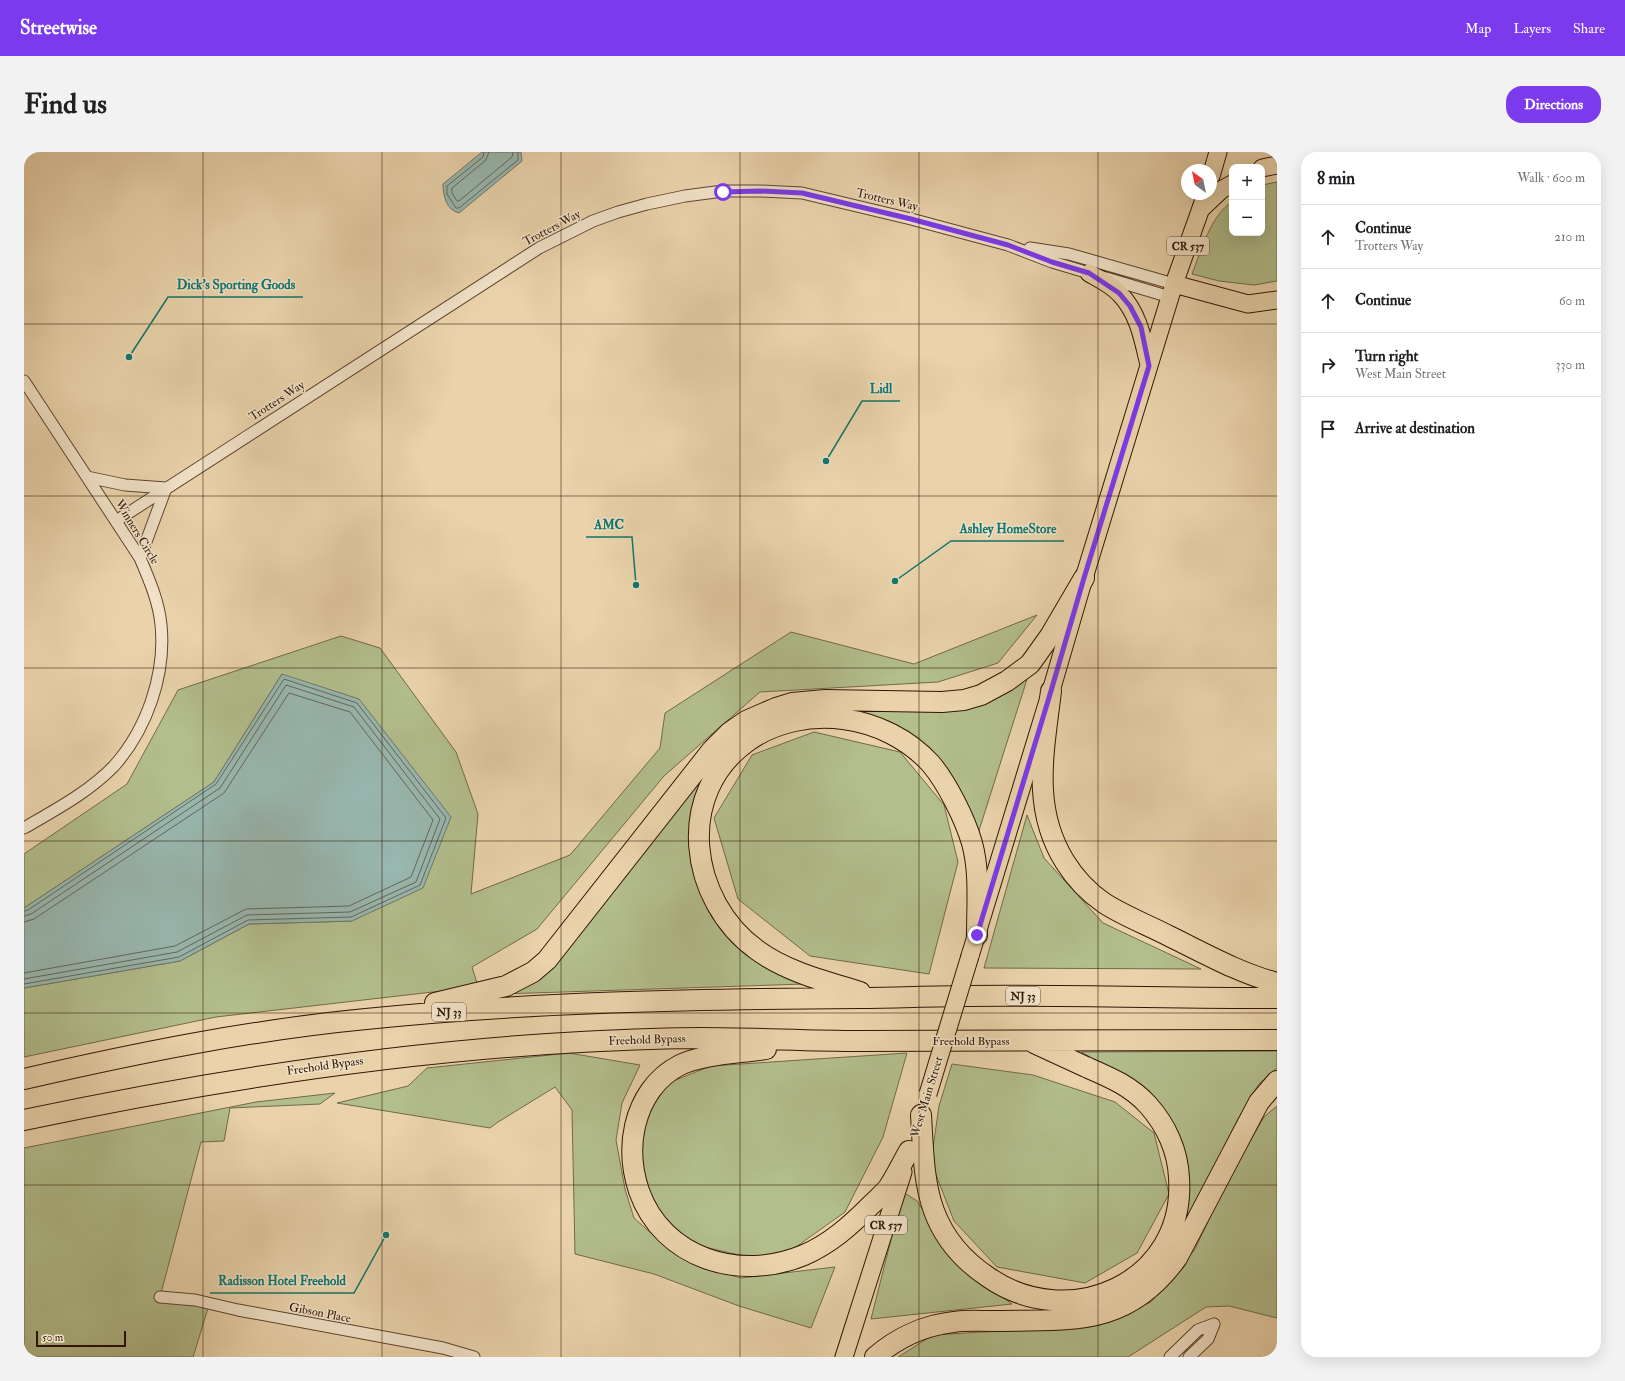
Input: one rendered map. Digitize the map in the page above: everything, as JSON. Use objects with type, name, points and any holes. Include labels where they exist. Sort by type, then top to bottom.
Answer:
[{"type":"highway","points":[[367,1018],[496,990],[518,981],[533,972],[557,949],[712,750],[729,733],[746,721],[776,708],[808,701],[942,702],[964,700],[981,695],[1007,681],[1030,664],[1050,636],[1084,578]]},
{"type":"highway","points":[[1051,691],[1043,762],[1044,811],[1052,840],[1070,870],[1090,892],[1118,911],[1240,970],[1277,983]]},
{"type":"highway","points":[[879,998],[817,979],[770,958],[752,946],[735,930],[723,915],[714,900],[706,882],[699,850],[699,824],[702,807],[710,787],[720,770],[733,754],[755,737],[772,728],[793,722],[822,718],[843,719],[862,722],[882,730],[900,739],[917,751],[932,765],[944,783],[960,810],[972,843],[977,879],[977,935]]},
{"type":"highway","name":"NJ 33","points":[[24,1079],[105,1060],[203,1042],[306,1026],[367,1018],[498,1008],[623,1001],[968,996],[1277,998]]},
{"type":"highway","name":"Freehold Bypass","points":[[24,1120],[121,1099],[321,1066],[511,1047],[650,1039],[701,1038],[818,1040],[1277,1040]]},
{"type":"highway","points":[[818,1040],[692,1060],[669,1072],[656,1083],[645,1099],[637,1117],[632,1136],[632,1151],[636,1182],[642,1198],[657,1223],[682,1247],[713,1262],[744,1267],[788,1261],[804,1255],[828,1242],[859,1217],[887,1189],[910,1151]]},
{"type":"highway","points":[[921,1115],[924,1164],[934,1213],[953,1244],[965,1259],[980,1272],[1013,1292],[1032,1298],[1051,1301],[1088,1299],[1107,1293],[1124,1285],[1154,1260],[1173,1226],[1178,1208],[1180,1188],[1179,1169],[1174,1150],[1159,1119],[1149,1106],[1128,1087],[1029,1040]]},
{"type":"highway","points":[[875,1357],[889,1346],[918,1331],[954,1322],[1078,1319],[1108,1312],[1121,1307],[1145,1292],[1164,1274],[1177,1258],[1259,1102],[1277,1081]]},
{"type":"main road","points":[[1214,164],[1218,152]]},
{"type":"main road","points":[[1265,168],[1277,166]]},
{"type":"main road","points":[[1204,201],[1229,186]]},
{"type":"main road","name":"West Main Street","points":[[844,1357],[977,935],[1172,291],[1204,201]]},
{"type":"main road","points":[[1089,273],[1119,293],[1130,306],[1141,327],[1149,366]]},
{"type":"main road","points":[[1172,291],[1248,304],[1277,300]]},
{"type":"street","name":"Trotters Way","points":[[116,520],[539,248],[594,221],[647,204],[684,196],[723,192],[760,191],[802,193],[911,219],[1008,245],[1052,262],[1089,273],[1172,291]]},
{"type":"street","name":"Trotters Way","points":[[1008,245],[1069,254],[1172,291]]},
{"type":"street","name":"Winners Circle","points":[[24,381],[140,558],[157,605],[161,624],[162,640],[161,661],[152,701],[143,722],[124,753],[113,766],[78,796],[24,828]]},
{"type":"street","points":[[87,477],[125,485],[166,488],[140,558]]},
{"type":"street","name":"Gibson Place","points":[[160,1297],[195,1300],[245,1312],[443,1348],[474,1357]]},
{"type":"street","points":[[1170,1357],[1198,1330],[1214,1324],[1208,1338],[1189,1357]]},
{"type":"green space","points":[[1277,182],[1277,281],[1254,285],[1219,281],[1192,274],[1212,224],[1229,205],[1229,236],[1265,236],[1265,184]]},
{"type":"green space","points":[[1037,615],[998,663],[938,682],[760,692],[664,776],[537,929],[472,967],[478,986],[476,987],[216,1017],[24,1057],[24,988],[180,961],[249,924],[352,921],[282,674],[214,782],[24,908],[24,854],[127,784],[178,690],[341,636],[380,648],[456,752],[478,814],[471,894],[570,855],[660,748],[665,713],[791,632],[914,664]]},
{"type":"green space","points":[[1029,673],[975,843],[972,820],[956,783],[927,746],[889,721],[846,709],[905,707]]},
{"type":"green space","points":[[814,732],[900,752],[944,805],[958,862],[929,974],[810,956],[738,899],[714,818],[752,755]]},
{"type":"green space","points":[[715,758],[695,796],[690,853],[711,914],[805,984],[502,994],[539,973]]},
{"type":"green space","points":[[1027,815],[1044,858],[1103,923],[1201,969],[984,968]]},
{"type":"green space","points":[[1277,1051],[1277,1068],[1259,1084],[1238,1119],[1187,1220],[1180,1224],[1187,1173],[1142,1086],[1081,1052]]},
{"type":"green space","points":[[569,1053],[640,1065],[622,1103],[616,1140],[625,1189],[634,1218],[671,1251],[705,1268],[741,1278],[835,1267],[811,1328],[739,1306],[654,1274],[575,1254],[572,1110],[555,1087],[490,1128],[337,1103],[408,1086],[427,1068]]},
{"type":"green space","points":[[907,1053],[883,1137],[845,1212],[793,1249],[756,1259],[696,1245],[659,1215],[638,1161],[647,1108],[663,1085],[711,1066]]},
{"type":"green space","points":[[952,1064],[1033,1075],[1115,1102],[1154,1133],[1169,1194],[1137,1253],[1085,1283],[997,1267],[954,1221],[931,1162],[939,1106]]},
{"type":"green space","points":[[335,1093],[320,1104],[230,1108],[224,1141],[201,1142],[160,1297],[209,1305],[193,1357],[24,1357],[24,1148],[256,1102]]},
{"type":"green space","points":[[1277,1106],[1277,1318],[1229,1306],[1206,1307],[1128,1357],[898,1357],[933,1335],[1100,1325],[1151,1302],[1195,1249],[1227,1181],[1264,1117]]},
{"type":"green space","points":[[903,1192],[917,1201],[962,1269],[1012,1304],[871,1319]]},
{"type":"water","points":[[482,152],[521,152],[522,161],[459,213],[451,209],[446,202],[443,184]]},
{"type":"water","points":[[282,674],[359,699],[451,817],[423,888],[352,921],[249,924],[180,961],[24,988],[24,908],[214,782]]},
{"type":"place","name":"Dick's Sporting Goods","points":[[129,357]]},
{"type":"place","name":"Lidl","points":[[826,461]]},
{"type":"place","name":"Ashley HomeStore","points":[[895,581]]},
{"type":"place","name":"AMC","points":[[636,585]]},
{"type":"place","name":"Radisson Hotel Freehold","points":[[386,1235]]},
{"type":"route","points":[[723,192],[760,191],[802,193],[911,219],[1008,245],[1052,262],[1089,273],[1119,293],[1130,306],[1141,327],[1149,366],[977,935]]}]
